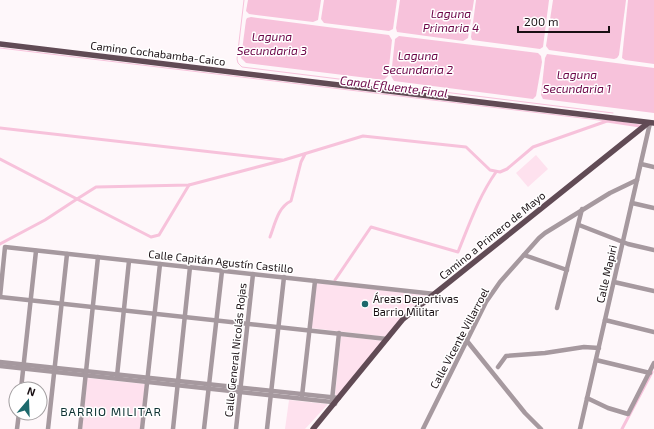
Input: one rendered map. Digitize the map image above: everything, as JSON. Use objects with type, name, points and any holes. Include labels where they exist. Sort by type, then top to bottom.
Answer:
[{"type":"main road","name":"Camino Cochabamba-Caico","points":[[0,44],[651,123]]},
{"type":"main road","name":"Camino a Primero de Mayo","points":[[313,429],[334,400],[403,319],[651,123]]},
{"type":"street","name":"Calle Mapiri","points":[[580,429],[651,123]]},
{"type":"street","points":[[641,164],[654,166]]},
{"type":"street","name":"Calle Vicente Villarroel","points":[[423,429],[486,302],[500,282],[545,233],[582,209],[637,180]]},
{"type":"street","points":[[632,203],[654,208]]},
{"type":"street","points":[[557,308],[582,209]]},
{"type":"street","points":[[579,225],[628,244],[654,250]]},
{"type":"street","name":"Calle Capitán Agustín Castillo","points":[[0,297],[5,247],[435,294]]},
{"type":"street","points":[[22,381],[36,251]]},
{"type":"street","points":[[48,429],[67,254]]},
{"type":"street","points":[[524,255],[567,270]]},
{"type":"street","points":[[80,429],[98,257]]},
{"type":"street","points":[[116,377],[129,260]]},
{"type":"street","points":[[142,429],[160,264]]},
{"type":"street","points":[[173,429],[190,267]]},
{"type":"street","points":[[204,429],[222,271]]},
{"type":"street","name":"Calle General Nicolás Rojas","points":[[236,429],[253,274]]},
{"type":"street","points":[[267,429],[284,277]]},
{"type":"street","points":[[302,396],[315,281]]},
{"type":"street","points":[[614,282],[654,291]]},
{"type":"street","points":[[0,297],[387,339]]},
{"type":"street","points":[[605,320],[654,332]]},
{"type":"street","points":[[0,366],[86,373],[334,400],[339,333]]},
{"type":"street","points":[[467,341],[525,413],[541,429]]},
{"type":"street","points":[[498,367],[506,356],[545,353],[584,347],[599,348]]},
{"type":"street","points":[[596,360],[650,373]]},
{"type":"street","points":[[0,362],[24,367]]},
{"type":"street","points":[[588,398],[608,408],[628,414],[654,363]]},
{"type":"shaded area","points":[[536,155],[548,169],[528,187],[516,173]]},
{"type":"shaded area","name":"Áreas Deportivas Barrio Militar","points":[[316,283],[428,295],[404,314],[387,337],[311,328]]},
{"type":"shaded area","name":"Áreas Deportivas Barrio Militar","points":[[341,336],[383,341],[337,396],[335,395]]},
{"type":"shaded area","points":[[87,378],[145,384],[140,429],[82,429]]},
{"type":"shaded area","points":[[289,400],[328,404],[305,429],[285,429]]},
{"type":"water","points":[[248,0],[321,0],[318,20],[313,22],[249,14],[246,11]]},
{"type":"water","points":[[324,0],[397,0],[393,29],[389,31],[324,23],[321,19]]},
{"type":"water","name":"Laguna Primaria 4","points":[[400,0],[474,0],[468,38],[463,41],[397,32],[396,28]]},
{"type":"water","points":[[476,0],[549,0],[543,47],[540,49],[472,40],[471,37]]},
{"type":"water","points":[[553,0],[626,0],[619,55],[617,58],[614,59],[549,50],[546,46]]},
{"type":"water","points":[[628,0],[654,0],[654,64],[625,60],[622,58]]},
{"type":"water","name":"Laguna Secundaria 3","points":[[251,17],[389,35],[392,40],[388,76],[384,80],[246,63],[241,58],[246,20],[247,18]]},
{"type":"water","name":"Laguna Secundaria 2","points":[[399,36],[538,53],[541,56],[542,62],[536,96],[533,99],[394,81],[391,76],[395,39]]},
{"type":"water","name":"Laguna Secundaria 1","points":[[547,54],[654,68],[654,113],[543,99],[541,95],[545,58]]},
{"type":"waterway","name":"Canal Efluente Final","points":[[244,0],[237,59],[238,63],[242,67],[613,113]]},
{"type":"waterway","points":[[0,48],[607,121]]},
{"type":"waterway","points":[[0,159],[77,199],[96,187],[189,185],[284,160],[363,136],[466,147],[490,170],[500,172],[507,169],[533,147],[607,121],[640,126]]},
{"type":"waterway","points":[[0,128],[282,160]]},
{"type":"waterway","points":[[270,237],[275,221],[280,212],[283,207],[291,201],[301,162],[305,154]]},
{"type":"waterway","points":[[335,280],[371,227],[458,252],[479,201],[496,172]]},
{"type":"waterway","points":[[0,244],[45,220],[77,199],[151,237],[159,235],[189,185]]},
{"type":"waterway","points":[[622,429],[652,372]]},
{"type":"place","name":"Áreas Deportivas Barrio Militar","points":[[365,304]]},
{"type":"district","name":"BARRIO MILITAR","points":[[111,411]]}]
